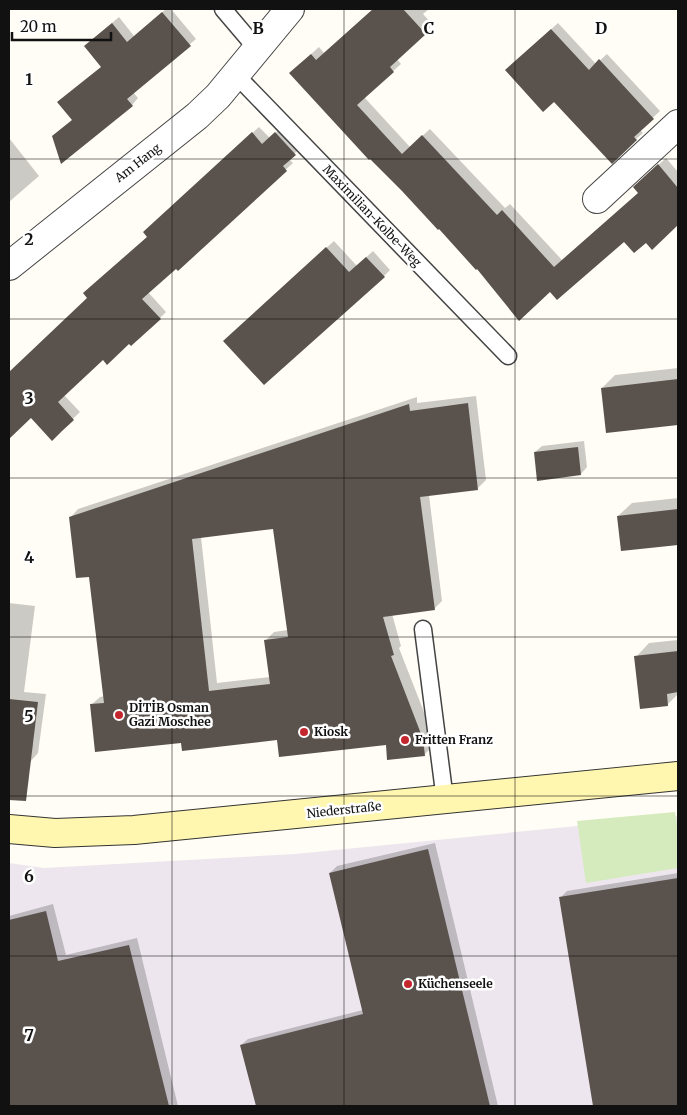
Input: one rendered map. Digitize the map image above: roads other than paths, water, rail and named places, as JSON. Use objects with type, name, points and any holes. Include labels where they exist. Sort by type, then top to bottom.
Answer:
[{"type":"street","name":"Am Hang","points":[[9,266],[197,116],[218,96],[290,9]]},
{"type":"street","points":[[597,199],[678,124]]},
{"type":"street","name":"Niederstraße","points":[[9,829],[56,833],[134,830],[678,776]]},
{"type":"lane","points":[[223,9],[258,49]]},
{"type":"lane","name":"Maximilian-Kolbe-Weg","points":[[236,75],[508,356]]},
{"type":"lane","points":[[423,629],[445,800]]},
{"type":"place","name":"DİTİB Osman Gazi Moschee","points":[[119,715]]},
{"type":"place","name":"Kiosk","points":[[304,732]]},
{"type":"place","name":"Fritten Franz","points":[[405,740]]},
{"type":"place","name":"Küchenseele","points":[[408,984]]}]
